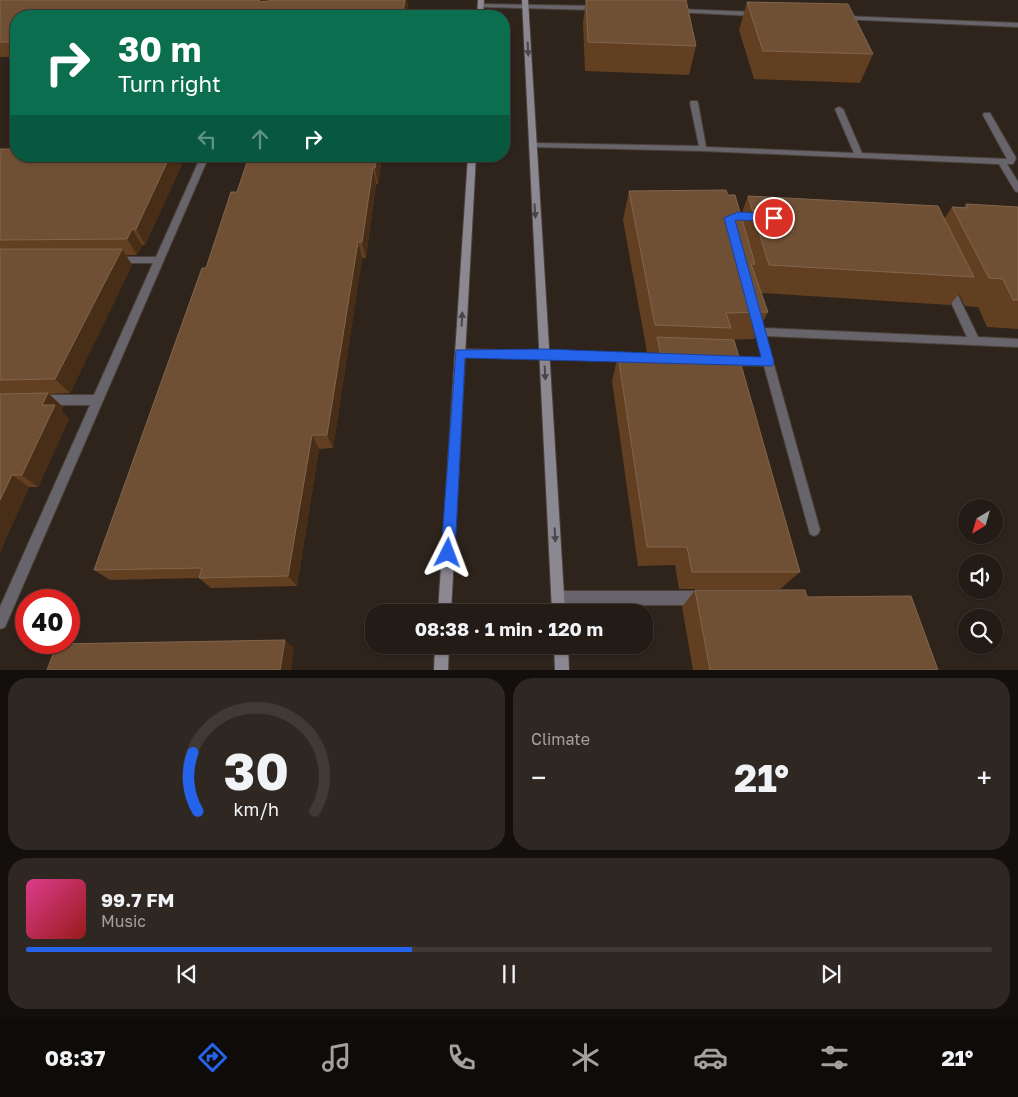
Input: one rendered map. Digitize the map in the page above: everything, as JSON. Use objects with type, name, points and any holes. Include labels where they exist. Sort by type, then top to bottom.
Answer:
[{"type":"street","points":[[481,3],[526,3],[604,9]]},
{"type":"street","points":[[526,3],[544,354],[559,604]]},
{"type":"street","points":[[673,11],[761,15]]},
{"type":"street","points":[[830,17],[1018,25]]},
{"type":"street","points":[[694,103],[703,149]]},
{"type":"street","points":[[839,108],[859,156]]},
{"type":"street","points":[[533,145],[703,149],[1010,162],[1012,158],[987,115]]},
{"type":"street","points":[[0,622],[4,602],[98,400],[203,162]]},
{"type":"street","points":[[444,604],[472,162]]},
{"type":"street","points":[[1002,162],[1018,190]]},
{"type":"street","points":[[110,260],[160,260]]},
{"type":"street","points":[[945,279],[974,340]]},
{"type":"street","points":[[752,304],[814,530]]},
{"type":"street","points":[[760,332],[1018,343]]},
{"type":"street","points":[[460,353],[644,358]]},
{"type":"street","points":[[711,360],[768,362]]},
{"type":"street","points":[[29,400],[98,400]]},
{"type":"street","points":[[559,598],[720,598]]},
{"type":"street","points":[[441,670],[442,654]]},
{"type":"street","points":[[561,654],[562,670]]},
{"type":"building","points":[[0,0],[259,0],[260,2],[269,0],[405,0],[403,10],[10,10],[10,42],[0,42]]},
{"type":"building","points":[[586,0],[686,0],[696,46],[588,42]]},
{"type":"building","points":[[747,2],[848,4],[873,54],[763,51]]},
{"type":"building","points":[[0,149],[10,149],[10,162],[167,162],[136,229],[132,229],[127,239],[0,240]]},
{"type":"building","points":[[247,162],[376,162],[375,168],[373,168],[362,242],[358,242],[327,435],[312,435],[288,576],[199,578],[202,568],[94,570],[202,268],[206,268],[231,192],[237,192]]},
{"type":"building","points":[[726,190],[728,195],[735,195],[755,264],[751,264],[768,312],[726,313],[731,328],[655,325],[629,191]]},
{"type":"building","points":[[748,196],[938,206],[974,277],[769,265]]},
{"type":"building","points":[[966,204],[1018,207],[1018,300],[1013,300],[1003,279],[989,278],[952,207],[968,208]]},
{"type":"building","points":[[0,249],[122,249],[55,379],[0,380]]},
{"type":"building","points":[[657,337],[734,340],[800,572],[692,572],[687,547],[647,547],[618,355],[661,355]]},
{"type":"building","points":[[48,393],[42,405],[55,405],[22,475],[12,475],[0,500],[0,394]]},
{"type":"building","points":[[695,590],[805,590],[807,597],[911,596],[938,670],[710,670]]},
{"type":"building","points":[[285,640],[280,670],[47,670],[53,654],[80,654],[80,644]]},
{"type":"route","points":[[448,553],[460,353],[768,362],[729,218],[738,216],[774,218]]}]
